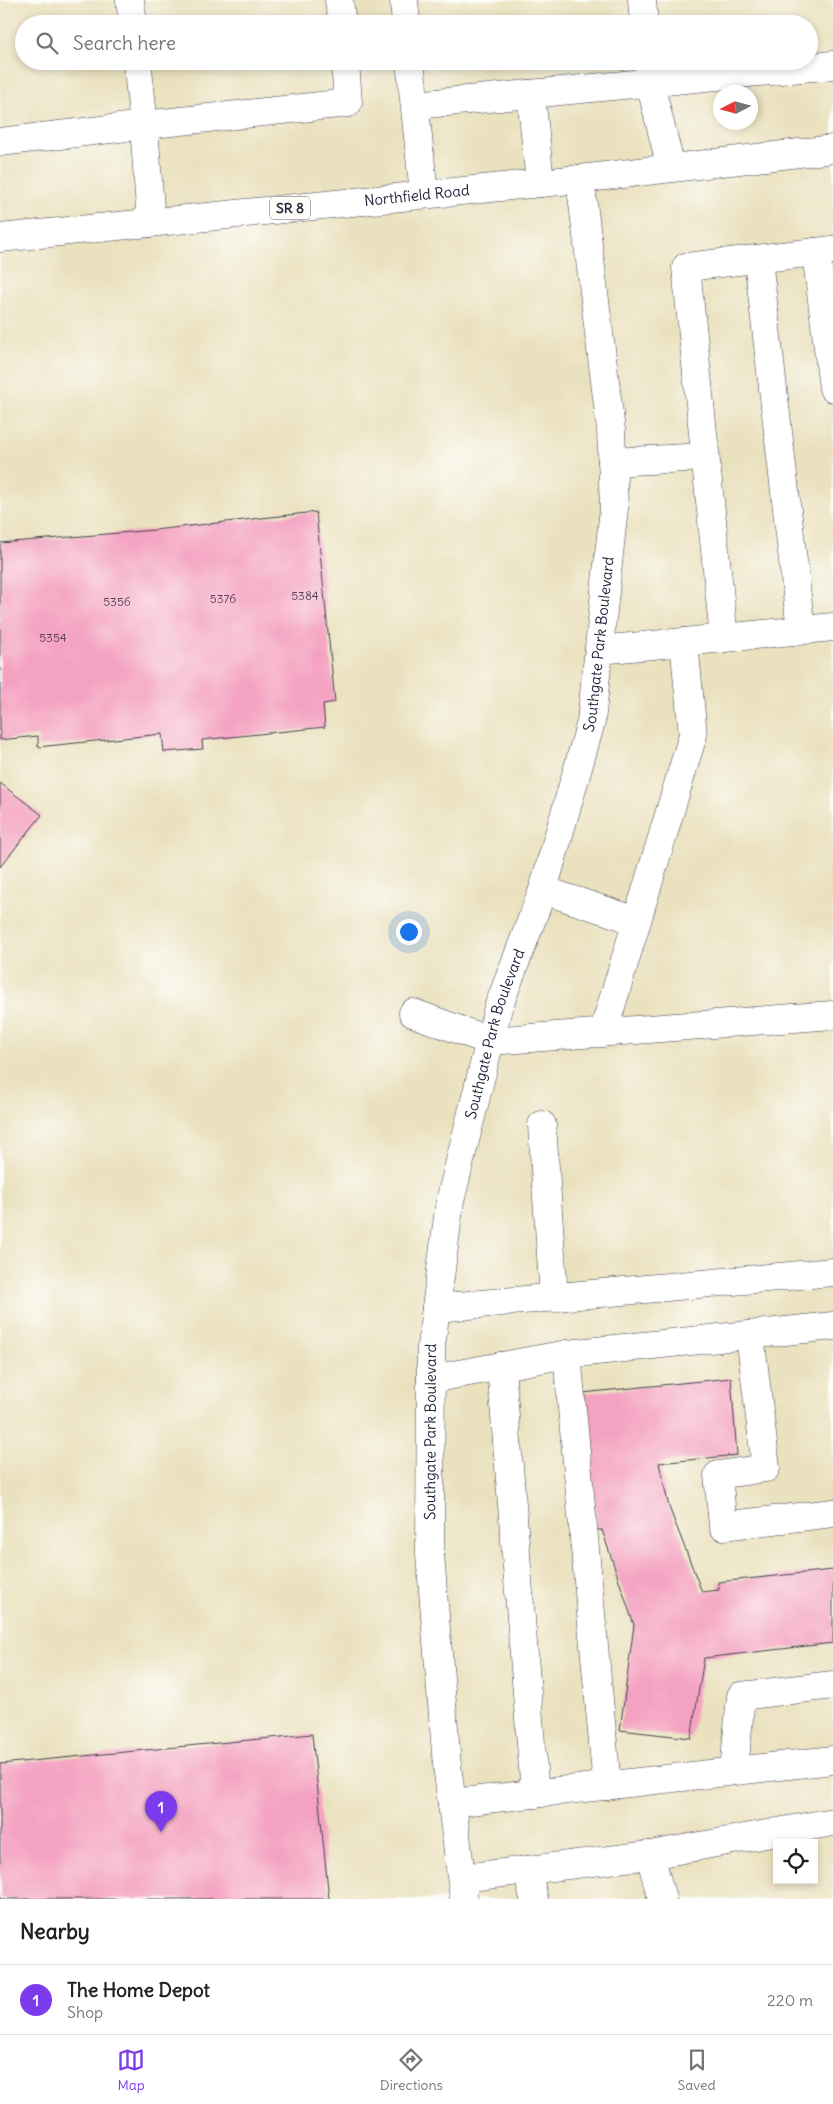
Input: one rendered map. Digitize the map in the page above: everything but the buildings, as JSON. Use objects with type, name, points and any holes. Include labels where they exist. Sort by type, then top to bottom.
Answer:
[{"type":"street","points":[[130,0],[132,15]]},
{"type":"street","points":[[339,0],[341,15]]},
{"type":"street","points":[[404,0],[405,15]]},
{"type":"street","points":[[642,0],[643,15]]},
{"type":"street","points":[[818,66],[833,65]]},
{"type":"street","points":[[138,70],[152,222]]},
{"type":"street","points":[[0,142],[348,103],[346,70]]},
{"type":"street","points":[[411,70],[424,194]]},
{"type":"street","points":[[415,105],[531,94],[649,72],[702,70]]},
{"type":"street","points":[[649,72],[671,168]]},
{"type":"street","points":[[531,94],[540,183]]},
{"type":"street","name":"Northfield Road","points":[[0,238],[540,183],[833,149]]},
{"type":"street","name":"Southgate Park Boulevard","points":[[463,1889],[447,1765],[430,1554],[431,1346],[450,1201],[498,1008],[542,890],[590,722],[614,508],[612,430],[580,178]]},
{"type":"street","points":[[724,638],[686,267],[825,251],[833,388]]},
{"type":"street","points":[[758,259],[801,630]]},
{"type":"street","points":[[612,462],[706,457]]},
{"type":"street","points":[[599,650],[833,626]]},
{"type":"street","points":[[603,1033],[693,735],[684,642]]},
{"type":"street","points":[[542,890],[637,921]]},
{"type":"street","points":[[413,1013],[490,1042],[833,1015]]},
{"type":"street","points":[[542,1125],[554,1298]]},
{"type":"street","points":[[436,1308],[833,1272]]},
{"type":"street","points":[[431,1379],[567,1354],[833,1326]]},
{"type":"street","points":[[750,1335],[766,1468],[718,1475],[723,1526],[833,1513]]},
{"type":"street","points":[[567,1354],[608,1786]]},
{"type":"street","points":[[501,1366],[535,1794]]},
{"type":"street","points":[[734,1771],[741,1696],[833,1685]]},
{"type":"street","points":[[452,1803],[833,1760]]},
{"type":"street","points":[[463,1889],[527,1870],[650,1855],[833,1822]]},
{"type":"street","points":[[650,1855],[662,1899]]},
{"type":"street","points":[[527,1870],[534,1899]]},
{"type":"place","name":"The Home Depot","points":[[161,1832]]}]
